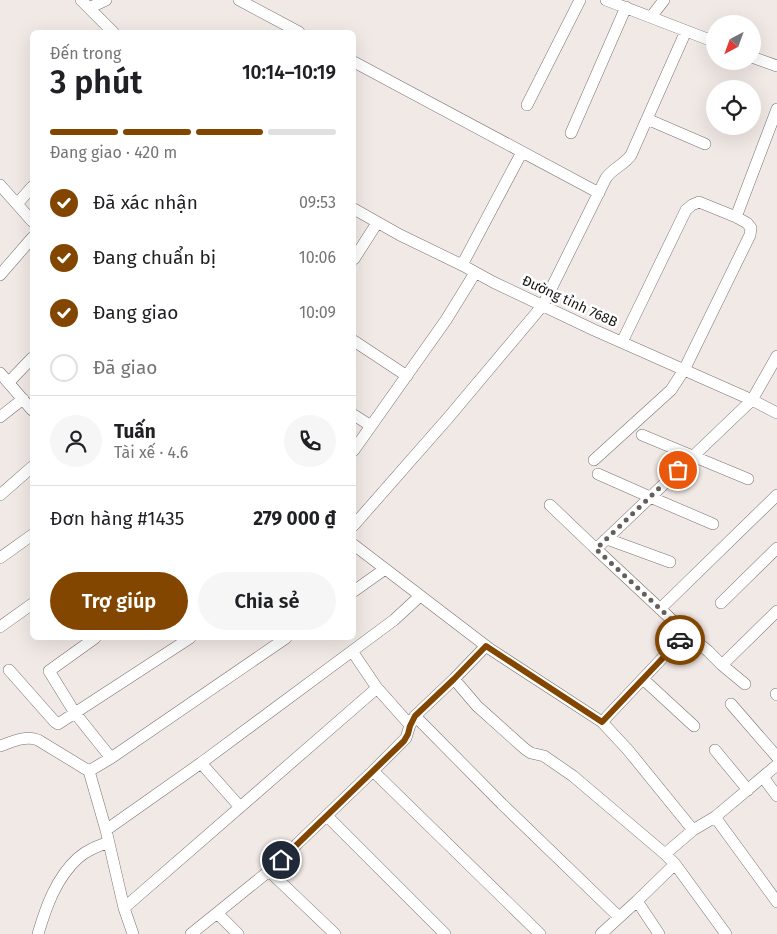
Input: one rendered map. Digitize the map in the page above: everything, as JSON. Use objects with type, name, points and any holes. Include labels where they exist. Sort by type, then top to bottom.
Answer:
[{"type":"street","points":[[80,0],[111,30]]},
{"type":"street","points":[[89,8],[106,0]]},
{"type":"street","points":[[239,0],[295,30]]},
{"type":"street","points":[[527,105],[580,0]]},
{"type":"street","points":[[606,0],[706,39]]},
{"type":"street","points":[[651,17],[664,0]]},
{"type":"street","points":[[571,134],[626,8]]},
{"type":"street","points":[[356,523],[448,418],[543,305],[610,173],[628,160],[631,155],[686,31]]},
{"type":"street","points":[[761,60],[777,66]]},
{"type":"street","points":[[356,63],[599,193]]},
{"type":"street","points":[[736,217],[777,109]]},
{"type":"street","points":[[647,119],[706,144]]},
{"type":"street","points":[[462,265],[522,152]]},
{"type":"street","points":[[0,185],[30,219]]},
{"type":"street","points":[[17,204],[30,188]]},
{"type":"street","points":[[594,460],[671,390],[684,370],[750,235],[751,228],[736,217],[699,202],[686,210],[622,342]]},
{"type":"street","name":"Đường tỉnh 768B","points":[[356,210],[475,273],[777,413]]},
{"type":"street","points":[[356,256],[377,222]]},
{"type":"street","points":[[0,275],[30,240]]},
{"type":"street","points":[[0,257],[8,266]]},
{"type":"street","points":[[356,447],[408,376],[475,273]]},
{"type":"street","points":[[356,342],[408,376]]},
{"type":"street","points":[[596,549],[752,400],[777,356]]},
{"type":"street","points":[[9,382],[30,360]]},
{"type":"street","points":[[0,373],[30,408]]},
{"type":"street","points":[[0,416],[23,399]]},
{"type":"street","points":[[356,415],[371,426]]},
{"type":"street","points":[[642,435],[748,479]]},
{"type":"street","points":[[0,495],[30,469]]},
{"type":"street","points":[[598,474],[713,524]]},
{"type":"street","points":[[660,609],[777,495]]},
{"type":"street","points":[[550,505],[686,633],[745,684]]},
{"type":"street","points":[[0,558],[30,536]]},
{"type":"street","points":[[604,540],[610,540],[670,562]]},
{"type":"street","points":[[356,547],[486,646],[602,722],[628,750],[693,830]]},
{"type":"street","points":[[722,603],[777,548]]},
{"type":"street","points":[[356,590],[385,569]]},
{"type":"street","points":[[106,830],[394,620],[420,596]]},
{"type":"street","points":[[0,626],[30,605]]},
{"type":"street","points":[[722,665],[777,611]]},
{"type":"street","points":[[602,722],[686,633]]},
{"type":"street","points":[[92,640],[49,671],[75,713],[111,758]]},
{"type":"street","points":[[9,670],[58,724],[187,640]]},
{"type":"street","points":[[89,771],[111,758],[283,640]]},
{"type":"street","points":[[191,934],[269,871],[327,816],[406,738],[412,721],[486,646]]},
{"type":"street","points":[[352,651],[377,688],[502,804],[619,917]]},
{"type":"street","points":[[454,679],[477,706],[525,749],[531,753],[544,756],[573,776],[665,854],[675,864],[726,934]]},
{"type":"street","points":[[643,679],[694,726]]},
{"type":"street","points":[[124,908],[377,688]]},
{"type":"street","points":[[731,704],[777,757]]},
{"type":"street","points":[[1,745],[22,738],[34,738],[89,771],[106,830],[124,908],[133,934]]},
{"type":"street","points":[[716,750],[748,790]]},
{"type":"street","points":[[201,762],[240,807]]},
{"type":"street","points":[[665,854],[693,830],[715,817],[777,765]]},
{"type":"street","points":[[373,771],[540,934]]},
{"type":"street","points":[[763,777],[777,796]]},
{"type":"street","points":[[327,816],[445,934]]},
{"type":"street","points":[[715,817],[777,902]]},
{"type":"street","points":[[38,934],[57,886],[68,869],[78,858],[95,847],[109,842]]},
{"type":"street","points":[[601,934],[675,864]]},
{"type":"street","points":[[269,871],[335,934]]},
{"type":"street","points":[[637,901],[659,934]]},
{"type":"street","points":[[217,913],[238,934]]},
{"type":"way so far","points":[[678,470],[596,549],[686,633],[680,640]]},
{"type":"route","points":[[281,860],[404,741],[415,716],[486,646],[602,722],[680,640]]}]
